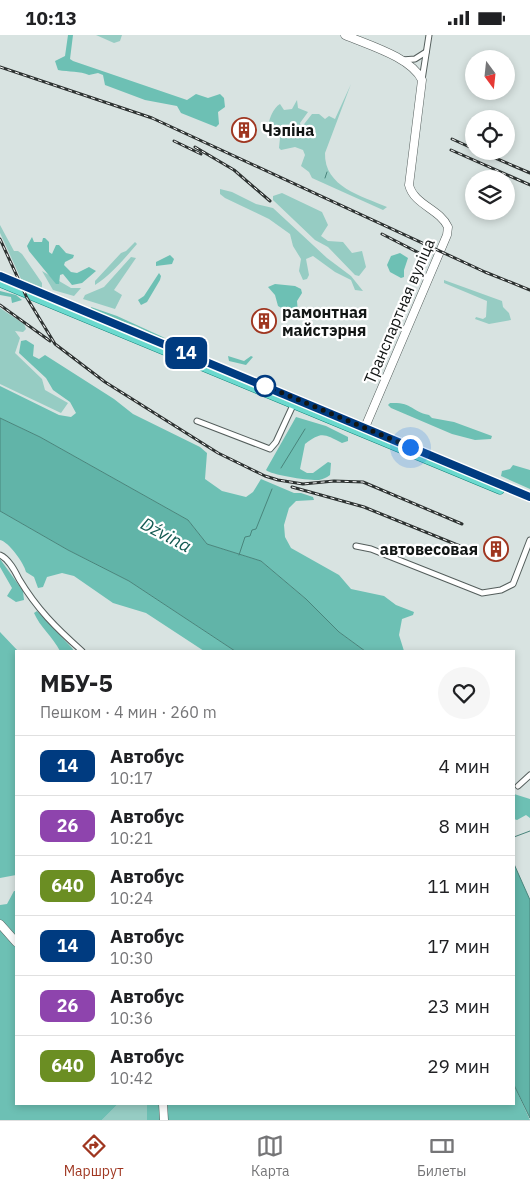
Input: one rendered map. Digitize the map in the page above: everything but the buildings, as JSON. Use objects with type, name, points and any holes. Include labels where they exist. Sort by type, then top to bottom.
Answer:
[{"type":"main road","points":[[345,35],[416,69],[422,80]]},
{"type":"main road","name":"Транспартная вуліца","points":[[364,430],[447,235],[446,223],[414,196],[409,185],[422,80]]},
{"type":"main road","points":[[0,276],[72,310]]},
{"type":"main road","points":[[0,283],[213,367],[530,502]]},
{"type":"main road","points":[[364,430],[530,497]]},
{"type":"main road","points":[[0,924],[15,940]]},
{"type":"main road","points":[[163,1105],[164,1120]]},
{"type":"street","name":"Транспартная вуліца","points":[[422,80],[430,35]]},
{"type":"street","points":[[400,60],[415,59],[427,52]]},
{"type":"street","points":[[197,421],[270,449],[276,442],[295,401]]},
{"type":"street","points":[[356,547],[371,549],[482,593],[501,590],[513,584],[530,540]]},
{"type":"street","points":[[0,555],[15,571],[33,603],[62,635],[81,650]]},
{"type":"street","points":[[518,786],[530,775]]},
{"type":"shaded area","points":[[68,35],[73,35],[70,59],[73,61],[187,100],[196,94],[208,98],[220,94],[224,98],[225,107],[218,112],[219,124],[216,127],[181,113],[177,106],[145,100],[105,85],[103,75],[98,73],[89,75],[58,70],[55,61],[65,56]]},
{"type":"shaded area","points":[[96,35],[122,35],[120,41],[114,43]]},
{"type":"shaded area","points":[[351,84],[325,153],[326,165],[331,174],[346,189],[387,207],[383,210],[312,178],[309,172],[301,166],[305,155],[303,150],[295,147],[281,150],[279,148],[280,138],[268,127],[275,108],[280,104],[284,110],[292,109],[297,100],[298,108],[308,112],[300,123],[301,128],[312,114],[319,114],[325,119],[329,116],[335,119]]},
{"type":"shaded area","points":[[220,189],[232,192],[256,204],[273,208],[327,258],[351,276],[363,291],[355,290],[351,280],[335,272],[313,256],[306,259],[309,275],[307,279],[303,280],[299,271],[301,259],[293,246],[290,234],[269,219],[225,198],[220,194]]},
{"type":"shaded area","points":[[282,193],[322,212],[328,225],[321,236],[328,241],[343,242],[352,253],[362,251],[366,267],[359,276],[355,275],[328,247],[315,240],[273,200],[273,196]]},
{"type":"shaded area","points":[[0,225],[14,251],[22,254],[42,283],[42,288],[21,279],[0,233]]},
{"type":"shaded area","points":[[32,237],[34,242],[42,242],[43,238],[45,238],[49,242],[49,252],[52,254],[56,245],[59,245],[66,253],[74,255],[64,265],[71,272],[77,273],[89,267],[96,271],[82,283],[72,285],[63,274],[60,275],[59,284],[56,284],[29,251],[27,246]]},
{"type":"shaded area","points":[[135,242],[137,244],[122,261],[95,285],[95,281],[121,253],[126,251]]},
{"type":"shaded area","points":[[400,253],[408,258],[404,277],[401,278],[390,272],[387,265],[391,256]]},
{"type":"shaded area","points":[[170,255],[174,259],[172,264],[156,266],[156,262]]},
{"type":"shaded area","points":[[131,257],[136,258],[114,290],[122,295],[115,309],[83,299],[85,295],[104,287]]},
{"type":"shaded area","points":[[42,271],[71,288],[81,288],[74,296],[53,290]]},
{"type":"shaded area","points":[[159,273],[161,276],[160,280],[147,302],[141,305],[138,300],[144,296]]},
{"type":"shaded area","points":[[444,280],[502,301],[503,307],[509,313],[511,320],[489,324],[475,319],[476,317],[483,319],[486,317],[487,301],[444,283]]},
{"type":"shaded area","points":[[275,284],[295,286],[301,289],[302,293],[297,301],[298,313],[296,316],[278,306],[275,295],[268,287]]},
{"type":"shaded area","points":[[0,291],[16,295],[22,300],[12,303],[11,297],[0,295]]},
{"type":"shaded area","points":[[91,307],[117,316],[165,338],[92,311]]},
{"type":"shaded area","points":[[0,308],[24,324],[26,329],[23,332],[15,331],[20,338],[15,353],[42,379],[45,390],[68,403],[61,413],[0,384]]},
{"type":"shaded area","points":[[26,340],[34,345],[33,356],[39,359],[45,355],[114,399],[133,414],[200,447],[207,453],[205,479],[222,491],[246,497],[253,492],[261,479],[294,493],[313,497],[314,500],[296,501],[289,508],[284,525],[285,537],[291,548],[339,575],[351,589],[384,596],[396,605],[414,612],[413,615],[402,619],[399,635],[404,650],[364,650],[339,632],[306,599],[261,561],[207,544],[188,520],[40,437],[0,418],[0,386],[59,415],[71,417],[76,413],[70,402],[53,390],[46,378],[19,353],[21,341]]},
{"type":"shaded area","points":[[228,356],[244,361],[251,356],[253,357],[246,365],[229,361]]},
{"type":"shaded area","points":[[390,403],[407,405],[432,418],[454,422],[492,436],[491,439],[475,440],[452,434],[391,408],[388,405]]},
{"type":"shaded area","points":[[296,417],[326,426],[348,437],[348,441],[342,443],[323,435],[315,437],[305,444],[300,469],[307,473],[313,473],[328,462],[331,463],[330,475],[326,478],[319,480],[300,479],[275,474],[266,470]]},
{"type":"shaded area","points":[[513,465],[530,470],[530,489],[501,476],[502,471],[510,469]]},
{"type":"shaded area","points":[[0,511],[68,550],[129,581],[233,650],[202,650],[146,613],[113,603],[74,576],[62,573],[47,577],[43,587],[38,588],[34,577],[26,572],[16,553],[0,540]]},
{"type":"shaded area","points":[[0,559],[23,591],[24,600],[16,602],[7,596],[12,588],[0,567]]},
{"type":"shaded area","points":[[37,611],[73,650],[59,650],[34,613]]},
{"type":"shaded area","points":[[0,632],[17,650],[15,650],[15,875],[0,878]]},
{"type":"shaded area","points":[[515,794],[530,799],[530,818],[526,815],[515,819]]},
{"type":"shaded area","points":[[15,891],[15,1105],[117,1105],[102,1120],[0,1120],[0,905],[7,904]]},
{"type":"shaded area","points":[[515,1087],[530,1120],[147,1120],[147,1105],[515,1105]]},
{"type":"shaded area","points":[[117,1105],[147,1105],[147,1120],[102,1120]]},
{"type":"water","name":"Dźvina","points":[[0,418],[40,437],[188,520],[207,544],[261,561],[306,599],[339,632],[364,650],[233,650],[129,581],[68,550],[0,511]]},
{"type":"water","points":[[515,866],[530,900],[530,1118],[515,1087]]},
{"type":"waterway","points":[[325,178],[327,172]]},
{"type":"waterway","points":[[281,468],[305,429]]},
{"type":"waterway","points":[[239,555],[245,537],[250,536],[252,530],[256,529],[272,489]]},
{"type":"waterway","points":[[515,837],[530,831]]},
{"type":"railway","points":[[0,67],[152,118],[485,272],[530,290]]},
{"type":"railway","points":[[452,139],[465,145]]},
{"type":"railway","points":[[174,141],[201,154]]},
{"type":"railway","points":[[195,147],[234,170],[270,201]]},
{"type":"railway","points":[[451,150],[530,185]]},
{"type":"railway","points":[[500,160],[530,173]]},
{"type":"railway","points":[[382,234],[427,257]]},
{"type":"railway","points":[[0,239],[27,298],[55,344],[105,382],[218,453],[265,476],[278,480],[303,484],[334,481],[363,482],[462,524]]},
{"type":"railway","points":[[0,305],[50,341]]},
{"type":"railway","points":[[292,487],[364,507],[460,546]]},
{"type":"bus line","name":"14","points":[[0,276],[530,497]]},
{"type":"place","name":"Чэпіна","points":[[244,130]]},
{"type":"place","name":"рамонтная майстэрня","points":[[264,321]]},
{"type":"place","name":"автовесовая","points":[[496,549]]},
{"type":"route","points":[[265,386],[261,384],[410,447]]}]
